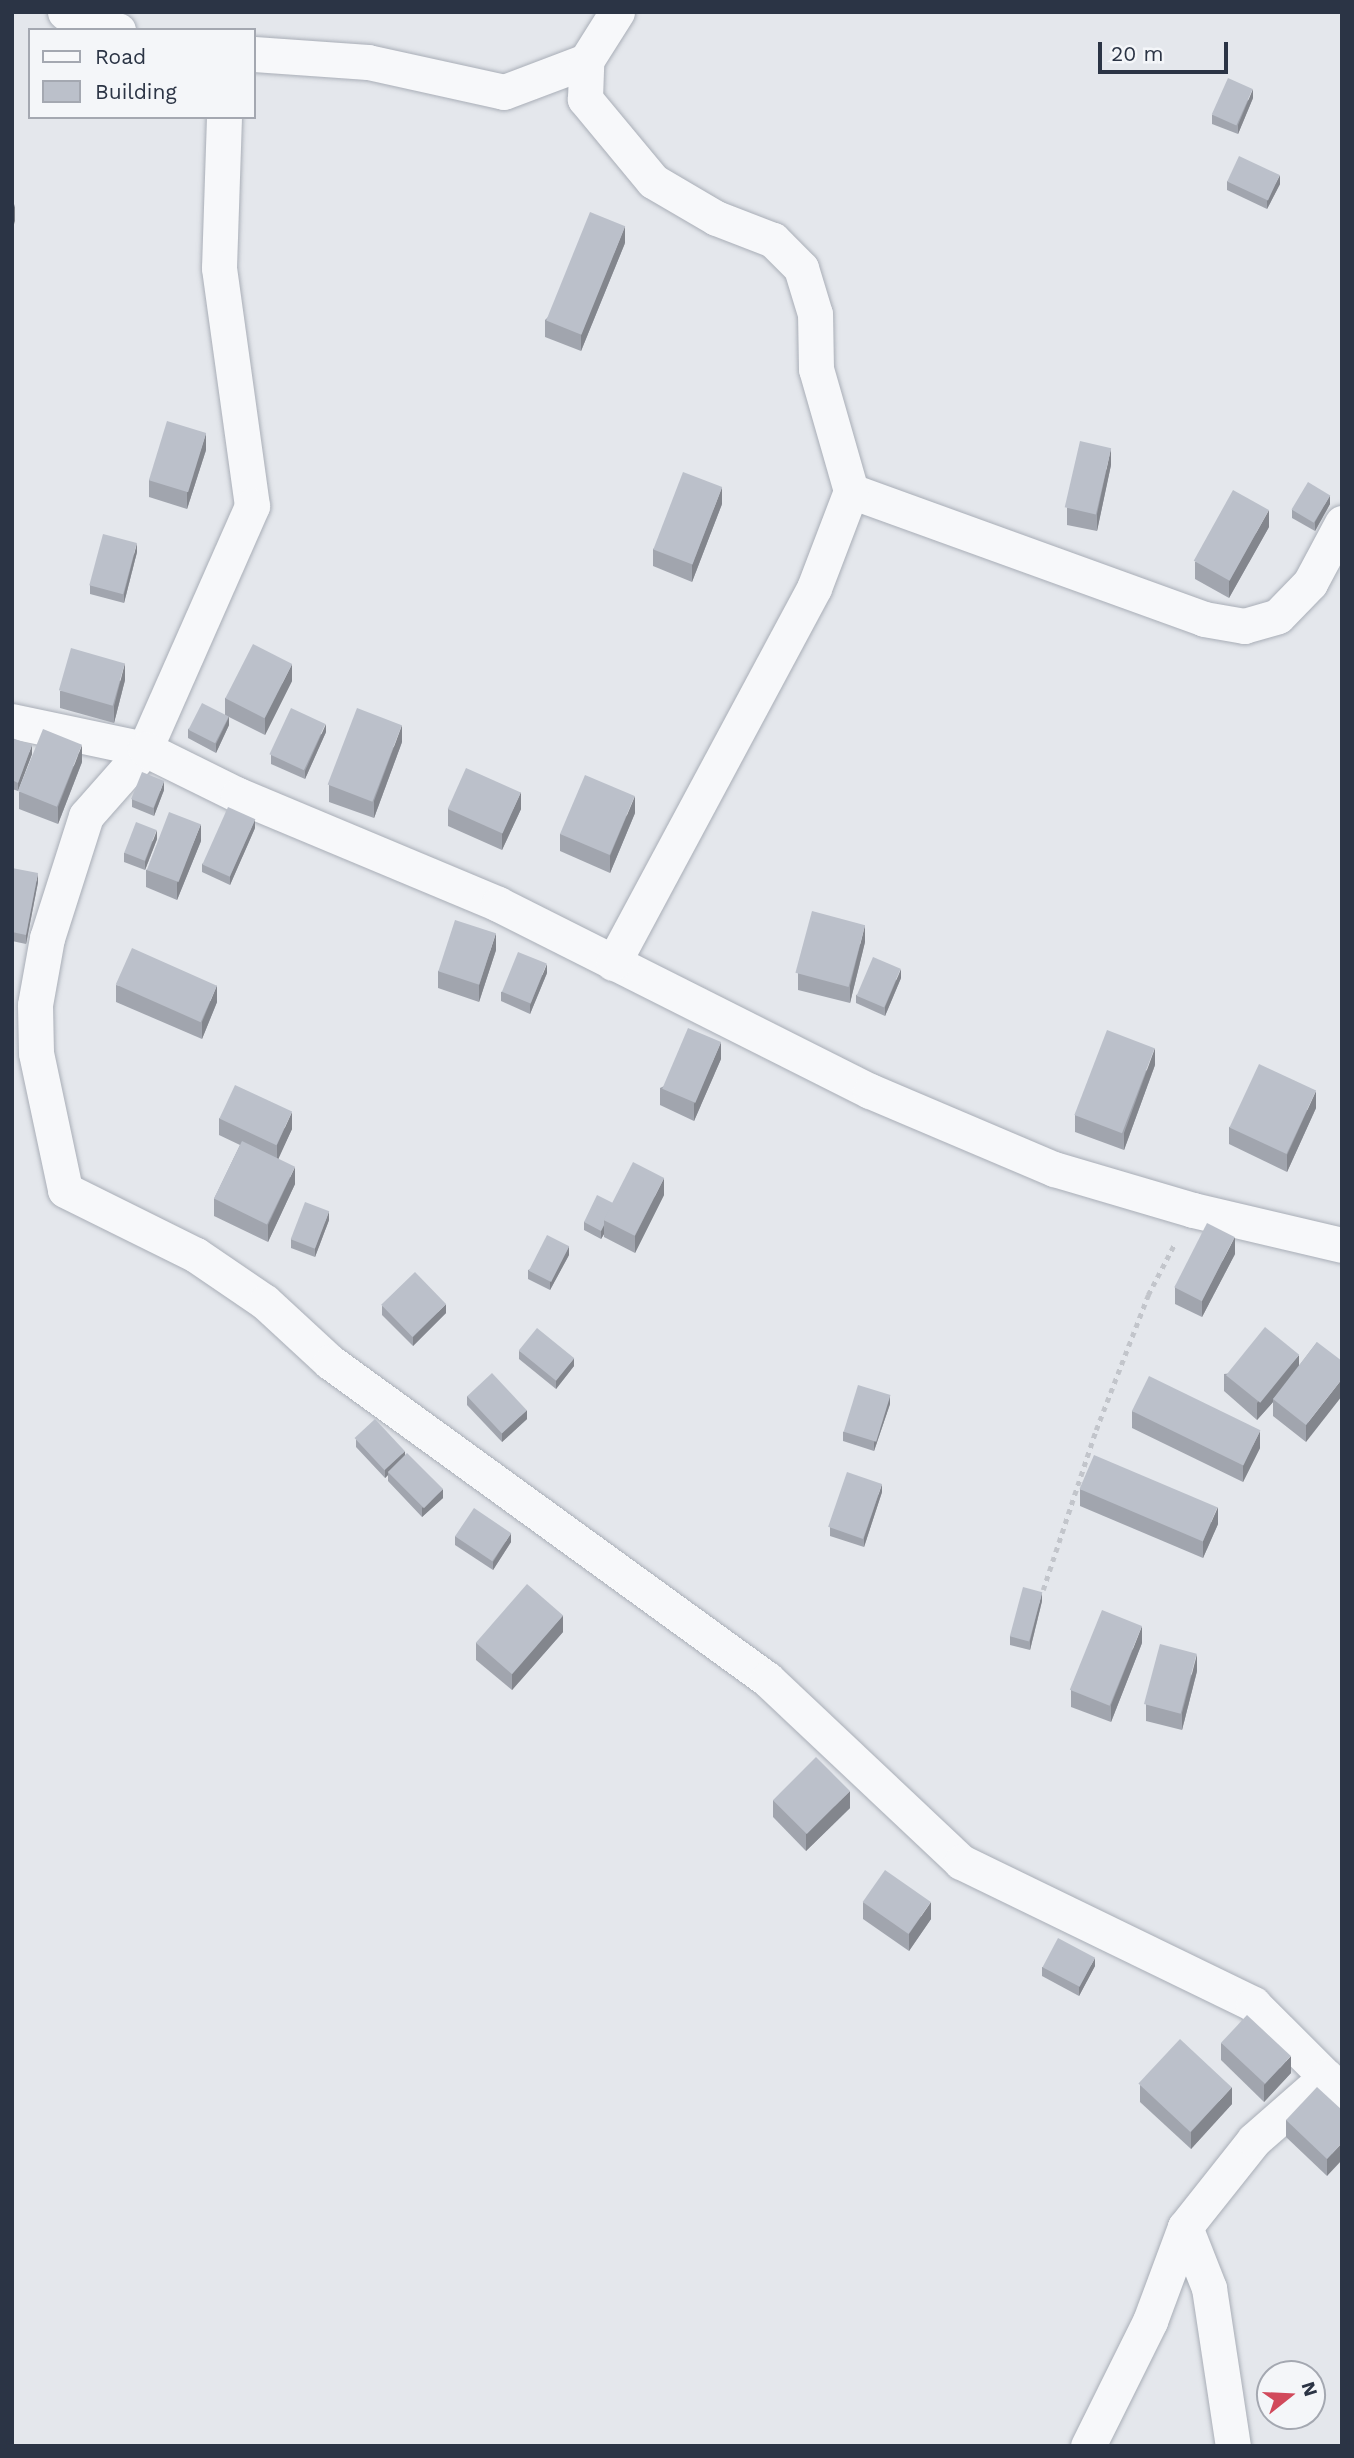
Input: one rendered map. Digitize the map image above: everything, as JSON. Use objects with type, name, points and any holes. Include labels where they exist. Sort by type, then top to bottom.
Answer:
[{"type":"street","points":[[65,12],[79,22],[108,28]]},
{"type":"street","points":[[613,963],[814,588],[850,491],[816,369],[815,314],[801,268],[773,240],[716,218],[653,181],[585,99],[586,61],[617,12]]},
{"type":"street","points":[[256,54],[368,62],[504,92],[586,61]]},
{"type":"street","points":[[224,119],[219,268],[252,506],[145,750],[86,816],[47,938],[37,991],[36,1053],[65,1189],[196,1255],[265,1302],[330,1362],[766,1679],[961,1862],[1253,2004],[1334,2085],[1254,2140],[1185,2227],[1150,2321],[1088,2446]]},
{"type":"street","points":[[850,491],[1204,619],[1244,626],[1278,616],[1310,583],[1342,523]]},
{"type":"street","points":[[12,722],[145,750],[239,795],[498,904],[882,1096],[1054,1169],[1193,1210],[1342,1245]]},
{"type":"street","points":[[1185,2227],[1209,2288],[1233,2446]]},
{"type":"path","points":[[1043,1590],[1096,1430],[1148,1294],[1193,1210]]},
{"type":"building","points":[[1228,78],[1253,89],[1236,126],[1212,115]]},
{"type":"building","points":[[1239,156],[1280,175],[1268,200],[1227,181]]},
{"type":"building","points":[[590,212],[625,226],[581,335],[546,320]]},
{"type":"building","points":[[167,421],[206,433],[188,492],[149,480]]},
{"type":"building","points":[[1080,441],[1111,448],[1096,514],[1065,507]]},
{"type":"building","points":[[683,472],[722,487],[692,565],[653,549]]},
{"type":"building","points":[[1308,482],[1330,495],[1314,523],[1292,509]]},
{"type":"building","points":[[1233,490],[1269,510],[1230,581],[1194,561]]},
{"type":"building","points":[[103,534],[137,543],[123,594],[89,585]]},
{"type":"building","points":[[253,644],[292,664],[265,718],[225,698]]},
{"type":"building","points":[[71,648],[125,663],[113,706],[59,690]]},
{"type":"building","points":[[202,703],[229,717],[215,743],[188,730]]},
{"type":"building","points":[[291,708],[325,724],[304,770],[269,754]]},
{"type":"building","points":[[357,708],[402,725],[372,802],[328,785]]},
{"type":"building","points":[[43,729],[82,745],[57,807],[18,791]]},
{"type":"building","points":[[12,738],[32,745],[18,783],[12,780]]},
{"type":"building","points":[[466,768],[521,792],[503,834],[448,809]]},
{"type":"building","points":[[142,772],[164,781],[153,808],[131,799]]},
{"type":"building","points":[[585,775],[635,796],[610,855],[560,834]]},
{"type":"building","points":[[228,807],[255,819],[230,877],[202,865]]},
{"type":"building","points":[[169,812],[201,824],[179,882],[147,870]]},
{"type":"building","points":[[136,822],[157,830],[145,861],[124,853]]},
{"type":"building","points":[[12,868],[38,873],[26,935],[12,932]]},
{"type":"building","points":[[812,911],[865,925],[849,987],[795,973]]},
{"type":"building","points":[[455,920],[496,933],[479,985],[438,971]]},
{"type":"building","points":[[132,948],[217,986],[201,1022],[116,985]]},
{"type":"building","points":[[518,952],[547,964],[531,1003],[502,992]]},
{"type":"building","points":[[873,957],[901,969],[884,1007],[857,996]]},
{"type":"building","points":[[688,1028],[721,1042],[695,1103],[662,1089]]},
{"type":"building","points":[[1107,1030],[1155,1048],[1122,1133],[1074,1115]]},
{"type":"building","points":[[1259,1064],[1316,1091],[1287,1154],[1229,1127]]},
{"type":"building","points":[[235,1085],[292,1112],[276,1145],[219,1119]]},
{"type":"building","points":[[242,1141],[295,1167],[267,1224],[214,1199]]},
{"type":"building","points":[[633,1162],[664,1178],[635,1236],[603,1220]]},
{"type":"building","points":[[597,1195],[613,1203],[601,1231],[584,1222]]},
{"type":"building","points":[[305,1202],[329,1211],[315,1249],[291,1239]]},
{"type":"building","points":[[1207,1223],[1235,1237],[1202,1301],[1174,1287]]},
{"type":"building","points":[[547,1235],[569,1246],[551,1282],[529,1271]]},
{"type":"building","points":[[415,1272],[446,1304],[412,1337],[381,1305]]},
{"type":"building","points":[[1265,1327],[1299,1355],[1260,1403],[1226,1375]]},
{"type":"building","points":[[537,1328],[574,1358],[556,1381],[519,1351]]},
{"type":"building","points":[[1317,1342],[1342,1361],[1342,1379],[1306,1425],[1273,1399]]},
{"type":"building","points":[[492,1373],[527,1410],[502,1433],[467,1396]]},
{"type":"building","points":[[1149,1376],[1260,1430],[1243,1465],[1132,1411]]},
{"type":"building","points":[[858,1385],[891,1395],[876,1442],[844,1432]]},
{"type":"building","points":[[375,1419],[405,1451],[385,1470],[355,1438]]},
{"type":"building","points":[[407,1453],[443,1489],[424,1508],[388,1472]]},
{"type":"building","points":[[1094,1455],[1217,1507],[1203,1541],[1080,1489]]},
{"type":"building","points":[[847,1472],[882,1484],[863,1539],[828,1527]]},
{"type":"building","points":[[474,1508],[511,1533],[492,1561],[455,1536]]},
{"type":"building","points":[[527,1584],[563,1615],[512,1674],[476,1643]]},
{"type":"building","points":[[1023,1587],[1042,1592],[1029,1641],[1010,1636]]},
{"type":"building","points":[[1102,1610],[1142,1626],[1110,1706],[1070,1690]]},
{"type":"building","points":[[1160,1644],[1197,1654],[1181,1714],[1144,1704]]},
{"type":"building","points":[[816,1757],[850,1791],[807,1834],[773,1800]]},
{"type":"building","points":[[885,1870],[931,1902],[909,1934],[863,1902]]},
{"type":"building","points":[[1058,1938],[1095,1958],[1080,1987],[1043,1967]]},
{"type":"building","points":[[1247,2015],[1291,2056],[1265,2084],[1221,2043]]},
{"type":"building","points":[[1180,2039],[1232,2087],[1190,2132],[1138,2084]]},
{"type":"building","points":[[1317,2087],[1342,2110],[1342,2143],[1327,2159],[1286,2120]]}]
